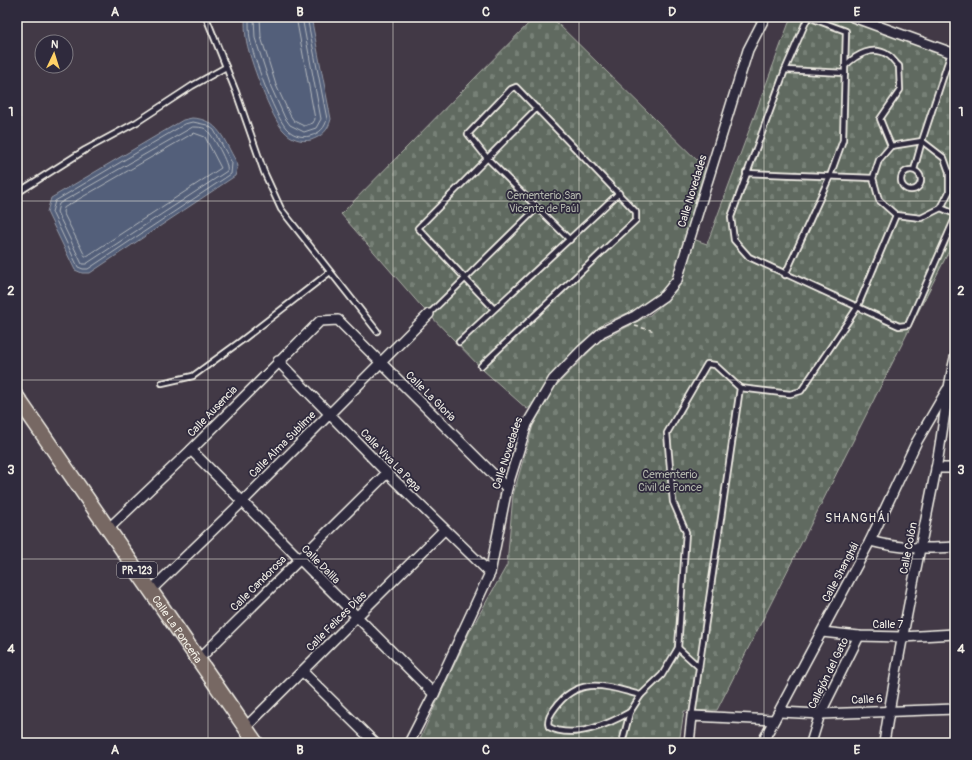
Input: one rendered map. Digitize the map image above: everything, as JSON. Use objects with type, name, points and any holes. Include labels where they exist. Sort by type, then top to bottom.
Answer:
[{"type":"main road","name":"Calle La Ponceña","points":[[17,397],[256,743]]},
{"type":"street","name":"Calle Novedades","points":[[409,743],[434,694],[490,573],[507,488],[526,424],[553,380],[602,332],[624,322],[664,296],[677,280],[748,50],[765,17]]},
{"type":"street","points":[[853,17],[953,54]]},
{"type":"street","name":"Calle Alma Sublime","points":[[151,590],[242,502],[429,314]]},
{"type":"street","name":"Calle La Gloria","points":[[338,320],[507,488]]},
{"type":"street","name":"Calle Ausencia","points":[[108,529],[191,450],[278,361],[320,321],[338,320]]},
{"type":"street","name":"Calle Colón","points":[[884,743],[902,637],[951,390],[955,358]]},
{"type":"street","name":"Calle Viva La Pepa","points":[[278,361],[387,473],[490,573]]},
{"type":"street","name":"Calle Shanghái","points":[[762,743],[780,712],[870,541],[916,443],[951,390]]},
{"type":"street","name":"Calle Dalila","points":[[191,450],[434,694]]},
{"type":"street","points":[[936,468],[955,468]]},
{"type":"street","name":"Calle Candorosa","points":[[198,660],[387,473]]},
{"type":"street","name":"Calle Felices Días","points":[[245,728],[303,672],[444,530]]},
{"type":"street","points":[[870,541],[893,547],[920,549],[955,547]]},
{"type":"street","name":"Calle 7","points":[[822,632],[859,636],[902,637],[955,634]]},
{"type":"street","name":"Callejón del Gato","points":[[812,743],[820,714],[859,636]]},
{"type":"street","points":[[303,672],[375,743]]},
{"type":"street","name":"Calle 6","points":[[780,712],[820,714],[889,710],[955,709]]},
{"type":"street","points":[[689,743],[692,716],[774,720]]},
{"type":"lane","points":[[206,17],[264,172],[281,209],[377,331]]},
{"type":"lane","points":[[785,275],[830,176],[843,140],[846,31],[808,18],[785,70],[731,217],[734,240],[749,257],[785,275],[899,326],[908,325],[955,218]]},
{"type":"lane","points":[[846,65],[856,55],[873,50],[888,54],[899,66],[900,90],[880,120],[891,146]]},
{"type":"lane","points":[[914,170],[947,66],[953,54]]},
{"type":"lane","points":[[947,66],[955,69]]},
{"type":"lane","points":[[17,193],[85,150],[137,122],[192,86],[226,68]]},
{"type":"lane","points":[[785,70],[845,73]]},
{"type":"lane","points":[[482,366],[636,220],[636,212],[619,193],[516,87],[511,89],[468,134],[487,158],[570,240]]},
{"type":"lane","points":[[493,308],[418,228],[537,108]]},
{"type":"lane","points":[[922,141],[944,158],[949,172],[949,192],[941,208],[921,218],[896,215],[880,200],[873,178],[879,160],[891,146],[922,141]]},
{"type":"lane","points":[[908,170],[914,170],[920,175],[920,184],[915,189],[909,189],[903,186],[902,177],[908,170]]},
{"type":"lane","points":[[746,173],[873,178]]},
{"type":"lane","points":[[459,342],[493,308],[570,240],[619,193]]},
{"type":"lane","points":[[429,314],[537,208]]},
{"type":"lane","points":[[941,208],[955,214]]},
{"type":"lane","points":[[622,743],[630,712],[641,695],[662,675],[678,648],[686,532],[673,502],[667,433],[707,364],[715,365],[740,388],[790,394],[801,391],[857,308],[896,215]]},
{"type":"lane","points":[[162,383],[193,376],[330,272]]},
{"type":"lane","points":[[692,716],[740,388]]},
{"type":"lane","points":[[678,648],[698,667]]},
{"type":"lane","points":[[630,712],[608,724],[593,729],[572,731],[553,730],[548,727],[551,712],[558,702],[571,691],[582,686],[603,686],[641,695]]},
{"type":"path","points":[[624,322],[656,331]]},
{"type":"green space","name":"Cementerio San Vicente de Paúl","points":[[535,17],[551,17],[705,168],[672,282],[644,306],[604,323],[550,376],[533,405],[527,409],[483,370],[421,306],[341,214]]},
{"type":"green space","name":"Cementerio Civil de Ponce","points":[[791,17],[840,17],[955,58],[954,241],[717,710],[684,711],[679,743],[418,743],[470,631],[507,565],[513,495],[533,426],[552,390],[600,341],[650,315],[668,299],[680,285],[693,239],[707,244]]},
{"type":"water","points":[[245,17],[311,17],[331,119],[326,130],[318,137],[307,141],[296,139],[287,134],[279,125],[261,87],[251,59],[246,38]]},
{"type":"water","points":[[192,118],[209,122],[220,132],[238,166],[235,176],[90,273],[82,273],[75,270],[47,212],[51,198],[183,120]]},
{"type":"district","name":"SHANGHÁI","points":[[858,518]]}]
